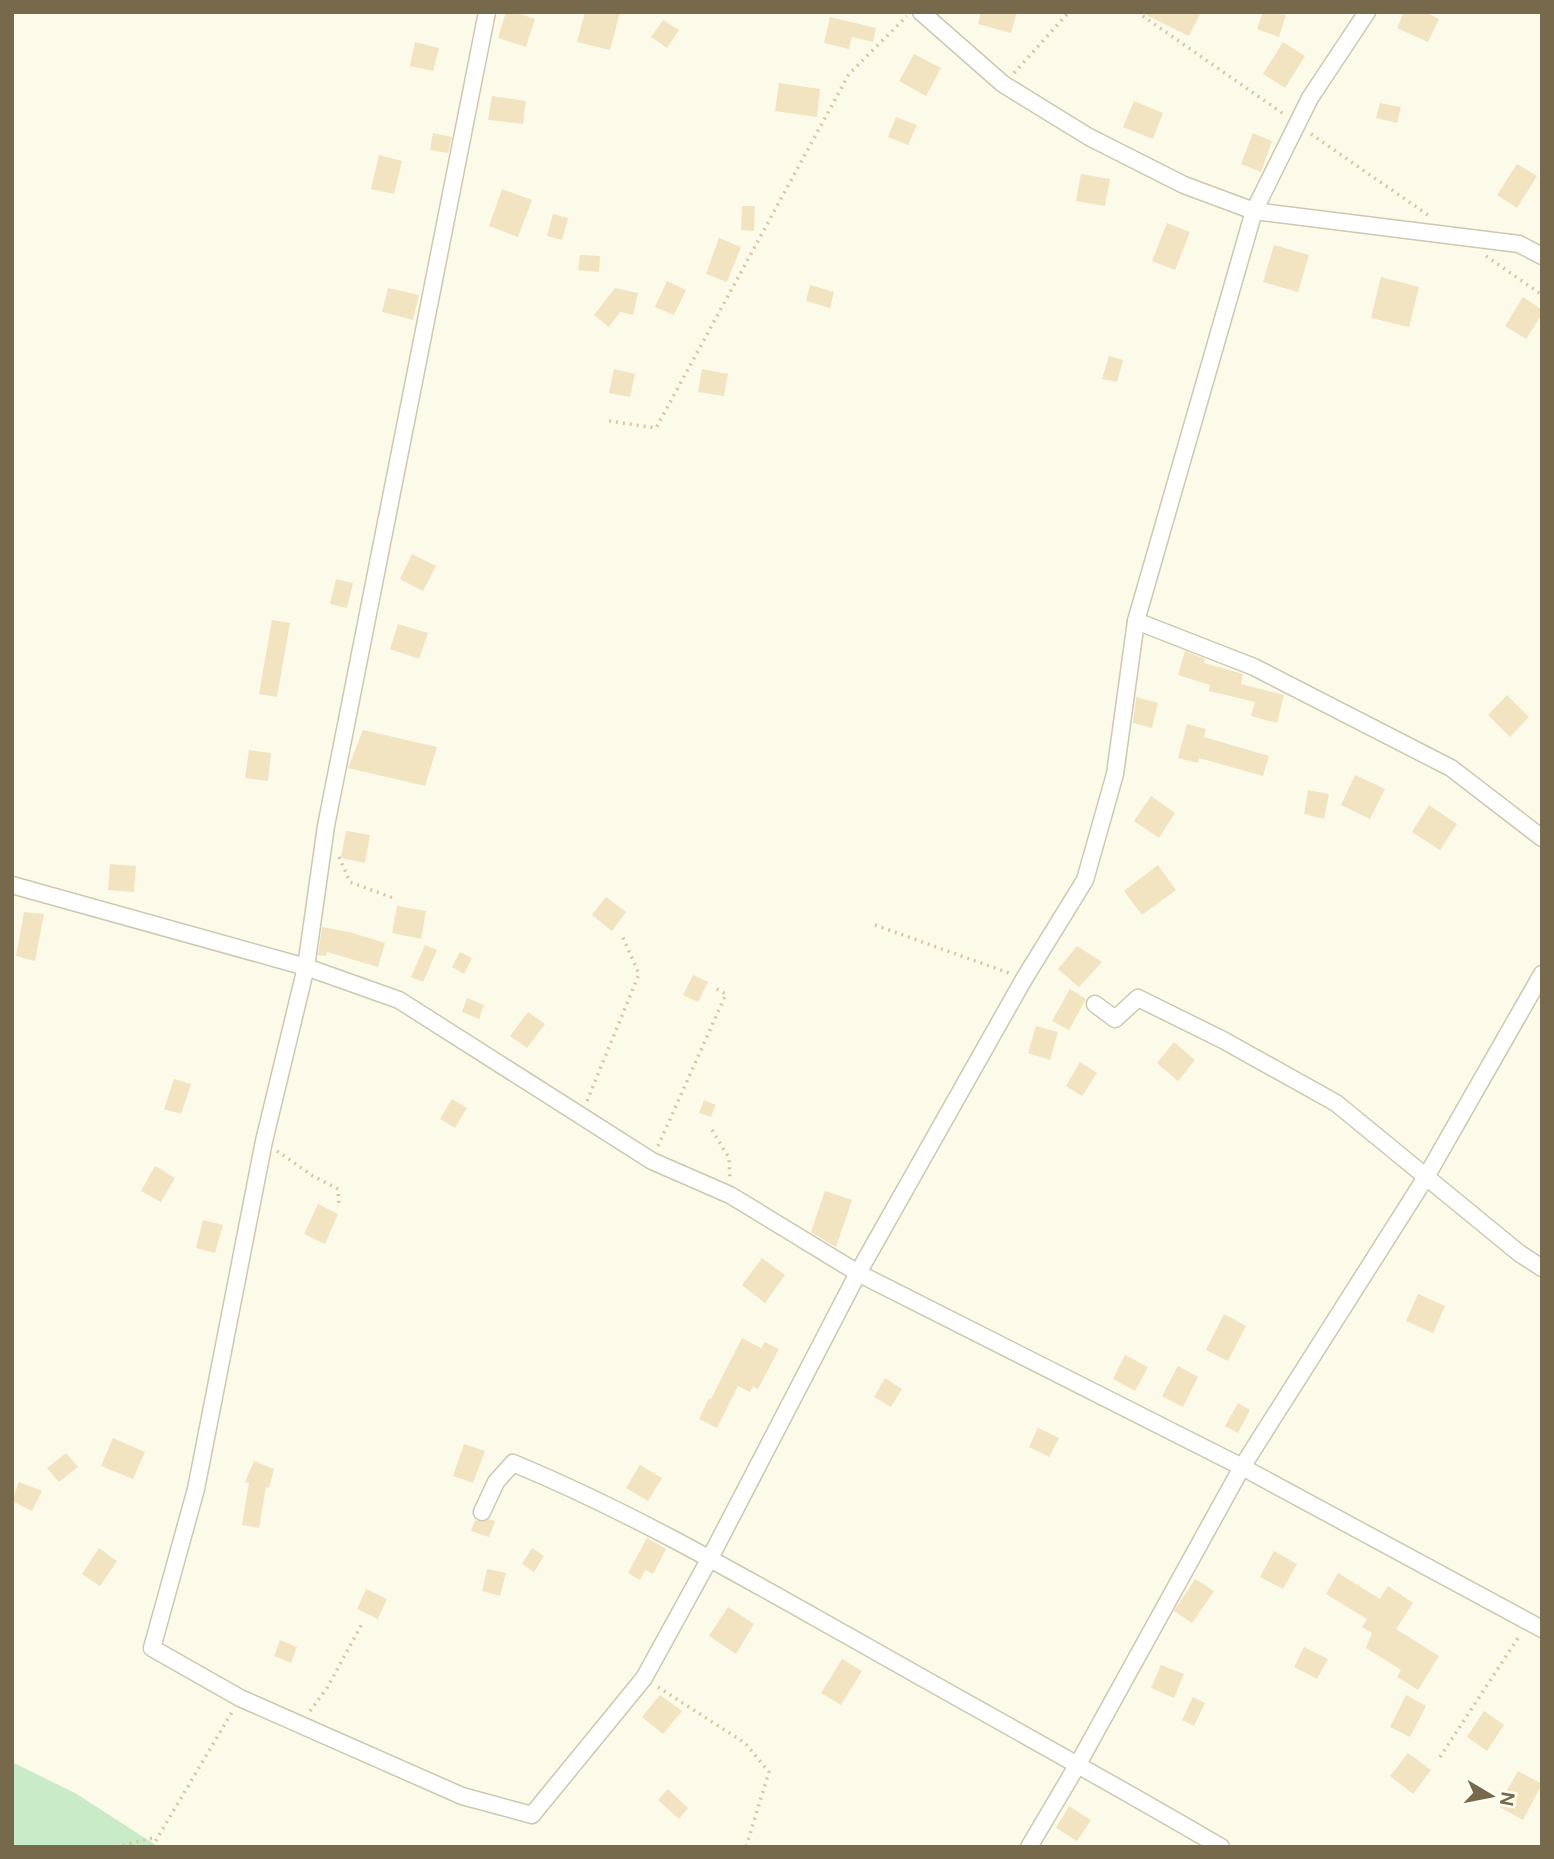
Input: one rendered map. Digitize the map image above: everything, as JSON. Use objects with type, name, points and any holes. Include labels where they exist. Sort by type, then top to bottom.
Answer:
[{"type":"street","points":[[487,12],[326,826],[306,967],[264,1141],[196,1489],[152,1648],[240,1698],[300,1725],[462,1796],[532,1815],[644,1678],[710,1558],[858,1273],[1024,979],[1085,880],[1115,774],[1136,621],[1254,211],[1310,98],[1367,12]]},
{"type":"street","points":[[921,12],[1003,84],[1089,137],[1184,185],[1254,211],[1519,244],[1542,256]]},
{"type":"street","points":[[1136,621],[1254,667],[1451,768],[1542,838]]},
{"type":"street","points":[[12,885],[306,967],[399,1000],[652,1161],[730,1195],[858,1273],[1242,1466],[1535,1626]]},
{"type":"street","points":[[1029,1847],[1078,1764],[1242,1466],[1426,1177],[1542,974]]},
{"type":"street","points":[[1095,1004],[1115,1019],[1138,998],[1223,1040],[1336,1103],[1519,1253],[1542,1268]]},
{"type":"street","points":[[482,1512],[496,1482],[513,1463],[552,1479],[710,1558],[1221,1847]]},
{"type":"path","points":[[609,421],[656,428],[849,74],[911,12]]},
{"type":"path","points":[[1003,84],[1069,12]]},
{"type":"path","points":[[1137,12],[1294,122]]},
{"type":"path","points":[[1306,130],[1429,216]]},
{"type":"path","points":[[1486,256],[1542,295]]},
{"type":"path","points":[[326,826],[350,883],[393,898]]},
{"type":"path","points":[[875,925],[1024,979]]},
{"type":"path","points":[[580,1116],[639,974],[621,933]]},
{"type":"path","points":[[652,1161],[726,993],[715,988]]},
{"type":"path","points":[[712,1130],[729,1158],[730,1195]]},
{"type":"path","points":[[264,1141],[313,1176],[338,1189],[339,1206]]},
{"type":"path","points":[[300,1725],[327,1688],[363,1622]]},
{"type":"path","points":[[1440,1758],[1535,1626]]},
{"type":"path","points":[[644,1678],[745,1743],[768,1772],[746,1846]]},
{"type":"path","points":[[152,1847],[240,1698]]},
{"type":"path","points":[[116,1847],[157,1837]]},
{"type":"green space","points":[[12,1762],[75,1793],[159,1847],[12,1847]]},
{"type":"building","points":[[506,12],[535,19],[526,47],[498,38]]},
{"type":"building","points":[[585,12],[620,12],[610,50],[577,42]]},
{"type":"building","points":[[981,12],[1017,12],[1011,33],[978,24]]},
{"type":"building","points":[[1140,12],[1201,12],[1189,36]]},
{"type":"building","points":[[1263,12],[1286,15],[1279,37],[1257,29]]},
{"type":"building","points":[[1404,12],[1425,12],[1439,19],[1428,42],[1397,28]]},
{"type":"building","points":[[830,17],[876,28],[873,42],[852,37],[849,49],[824,43]]},
{"type":"building","points":[[663,20],[679,30],[667,48],[651,37]]},
{"type":"building","points":[[415,42],[439,48],[433,71],[410,66]]},
{"type":"building","points":[[1283,42],[1305,56],[1285,88],[1263,74]]},
{"type":"building","points":[[914,54],[941,68],[926,96],[899,81]]},
{"type":"building","points":[[779,83],[820,89],[817,117],[775,111]]},
{"type":"building","points":[[492,96],[526,101],[523,124],[488,120]]},
{"type":"building","points":[[1134,101],[1163,113],[1153,139],[1123,127]]},
{"type":"building","points":[[1380,103],[1401,107],[1397,123],[1376,118]]},
{"type":"building","points":[[896,117],[917,125],[908,145],[888,137]]},
{"type":"building","points":[[433,133],[452,137],[448,153],[430,150]]},
{"type":"building","points":[[1253,133],[1272,141],[1261,172],[1241,164]]},
{"type":"building","points":[[379,155],[402,161],[394,194],[371,189]]},
{"type":"building","points":[[1517,164],[1537,176],[1517,208],[1497,195]]},
{"type":"building","points":[[1081,174],[1110,179],[1105,206],[1076,201]]},
{"type":"building","points":[[502,189],[532,200],[518,237],[489,226]]},
{"type":"building","points":[[742,206],[755,206],[754,231],[741,230]]},
{"type":"building","points":[[553,214],[568,218],[562,240],[547,236]]},
{"type":"building","points":[[1167,223],[1190,232],[1175,270],[1152,261]]},
{"type":"building","points":[[719,238],[741,247],[727,282],[706,274]]},
{"type":"building","points":[[1274,245],[1309,255],[1298,292],[1263,282]]},
{"type":"building","points":[[580,255],[600,256],[599,272],[578,270]]},
{"type":"building","points":[[1381,277],[1419,287],[1409,327],[1371,318]]},
{"type":"building","points":[[667,281],[686,290],[674,315],[655,307]]},
{"type":"building","points":[[810,285],[834,292],[830,308],[806,301]]},
{"type":"building","points":[[388,288],[419,295],[413,320],[382,312]]},
{"type":"building","points":[[615,288],[638,293],[633,315],[620,312],[609,327],[594,315]]},
{"type":"building","points":[[1523,297],[1542,310],[1526,339],[1505,326]]},
{"type":"building","points":[[1109,356],[1123,360],[1117,382],[1102,379]]},
{"type":"building","points":[[614,369],[635,374],[630,397],[609,393]]},
{"type":"building","points":[[702,369],[728,374],[724,396],[698,392]]},
{"type":"building","points":[[412,554],[436,566],[423,591],[400,579]]},
{"type":"building","points":[[336,579],[353,583],[347,608],[330,604]]},
{"type":"building","points":[[272,620],[290,623],[277,697],[259,694]]},
{"type":"building","points":[[398,624],[428,633],[419,659],[390,649]]},
{"type":"building","points":[[1185,651],[1205,659],[1204,663],[1243,674],[1241,684],[1284,695],[1277,723],[1251,716],[1255,702],[1209,691],[1210,685],[1178,675]]},
{"type":"building","points":[[1507,695],[1529,717],[1510,737],[1488,715]]},
{"type":"building","points":[[1136,697],[1158,703],[1152,728],[1133,723]]},
{"type":"building","points":[[1187,724],[1206,729],[1204,737],[1269,756],[1263,776],[1199,758],[1198,763],[1178,758]]},
{"type":"building","points":[[363,730],[437,747],[425,786],[348,768]]},
{"type":"building","points":[[249,750],[271,753],[268,781],[245,778]]},
{"type":"building","points":[[1355,775],[1385,789],[1370,819],[1341,805]]},
{"type":"building","points":[[1308,790],[1329,794],[1324,819],[1304,814]]},
{"type":"building","points":[[1151,796],[1175,813],[1159,838],[1134,821]]},
{"type":"building","points":[[1429,805],[1457,824],[1440,850],[1412,832]]},
{"type":"building","points":[[346,831],[370,835],[365,863],[341,858]]},
{"type":"building","points":[[110,864],[136,866],[134,892],[108,890]]},
{"type":"building","points":[[1158,865],[1176,890],[1142,915],[1124,891]]},
{"type":"building","points":[[606,897],[626,912],[612,931],[592,915]]},
{"type":"building","points":[[397,906],[426,911],[421,939],[392,933]]},
{"type":"building","points":[[24,912],[44,914],[35,961],[16,956]]},
{"type":"building","points":[[322,927],[385,943],[378,967],[327,952],[326,956],[318,955]]},
{"type":"building","points":[[425,945],[437,950],[423,982],[411,977]]},
{"type":"building","points":[[1077,946],[1102,962],[1079,987],[1058,969]]},
{"type":"building","points":[[460,952],[472,958],[464,974],[452,967]]},
{"type":"building","points":[[693,975],[708,982],[698,1002],[683,995]]},
{"type":"building","points":[[1070,989],[1086,999],[1069,1030],[1052,1021]]},
{"type":"building","points":[[467,998],[484,1005],[479,1019],[462,1012]]},
{"type":"building","points":[[528,1012],[545,1024],[527,1048],[510,1036]]},
{"type":"building","points":[[1036,1026],[1058,1032],[1050,1060],[1028,1053]]},
{"type":"building","points":[[1174,1042],[1195,1060],[1178,1081],[1157,1063]]},
{"type":"building","points":[[1080,1062],[1097,1073],[1082,1096],[1066,1086]]},
{"type":"building","points":[[174,1079],[191,1084],[181,1114],[164,1109]]},
{"type":"building","points":[[452,1099],[467,1108],[455,1128],[440,1119]]},
{"type":"building","points":[[704,1100],[716,1105],[711,1117],[699,1113]]},
{"type":"building","points":[[155,1166],[175,1178],[161,1202],[141,1191]]},
{"type":"building","points":[[825,1191],[852,1200],[836,1247],[811,1232]]},
{"type":"building","points":[[318,1204],[338,1214],[325,1244],[304,1234]]},
{"type":"building","points":[[203,1220],[223,1225],[215,1253],[196,1248]]},
{"type":"building","points":[[762,1258],[785,1275],[765,1303],[742,1285]]},
{"type":"building","points":[[1418,1294],[1445,1306],[1433,1333],[1406,1321]]},
{"type":"building","points":[[1224,1314],[1246,1326],[1228,1361],[1206,1350]]},
{"type":"building","points":[[742,1338],[761,1348],[765,1342],[779,1349],[758,1389],[753,1386],[750,1392],[738,1386],[717,1428],[699,1419]]},
{"type":"building","points":[[1125,1355],[1148,1367],[1135,1391],[1113,1379]]},
{"type":"building","points":[[1178,1366],[1198,1377],[1183,1407],[1162,1396]]},
{"type":"building","points":[[885,1378],[902,1389],[891,1407],[874,1397]]},
{"type":"building","points":[[1238,1403],[1250,1410],[1238,1433],[1225,1426]]},
{"type":"building","points":[[1038,1428],[1059,1438],[1049,1457],[1029,1447]]},
{"type":"building","points":[[113,1438],[145,1452],[133,1479],[101,1466]]},
{"type":"building","points":[[464,1444],[485,1451],[473,1483],[453,1476]]},
{"type":"building","points":[[66,1453],[78,1467],[59,1482],[47,1468]]},
{"type":"building","points":[[254,1461],[274,1469],[269,1488],[266,1487],[259,1528],[242,1525],[249,1483],[245,1482]]},
{"type":"building","points":[[640,1465],[662,1478],[648,1501],[626,1488]]},
{"type":"building","points":[[19,1482],[42,1491],[32,1511],[12,1501]]},
{"type":"building","points":[[489,1519],[495,1521],[489,1537],[471,1531],[475,1520],[482,1522]]},
{"type":"building","points":[[647,1538],[666,1549],[653,1574],[645,1570],[640,1580],[628,1573]]},
{"type":"building","points":[[99,1548],[117,1561],[100,1586],[82,1574]]},
{"type":"building","points":[[532,1548],[544,1556],[534,1572],[522,1564]]},
{"type":"building","points":[[1274,1551],[1297,1564],[1283,1589],[1260,1577]]},
{"type":"building","points":[[487,1569],[506,1573],[500,1596],[482,1591]]},
{"type":"building","points":[[1338,1573],[1380,1599],[1388,1586],[1413,1603],[1396,1629],[1439,1656],[1418,1690],[1397,1677],[1401,1670],[1366,1648],[1372,1633],[1362,1627],[1367,1619],[1326,1594]]},
{"type":"building","points":[[1195,1579],[1214,1591],[1192,1623],[1174,1611]]},
{"type":"building","points":[[366,1589],[387,1599],[378,1619],[357,1609]]},
{"type":"building","points":[[728,1607],[754,1624],[736,1654],[709,1636]]},
{"type":"building","points":[[280,1640],[297,1647],[291,1663],[274,1656]]},
{"type":"building","points":[[1304,1647],[1328,1659],[1317,1679],[1294,1667]]},
{"type":"building","points":[[842,1659],[862,1671],[841,1705],[821,1693]]},
{"type":"building","points":[[1161,1665],[1184,1674],[1174,1698],[1151,1688]]},
{"type":"building","points":[[660,1695],[682,1711],[663,1734],[642,1717]]},
{"type":"building","points":[[1406,1695],[1426,1706],[1410,1737],[1390,1727]]},
{"type":"building","points":[[1193,1697],[1205,1703],[1194,1726],[1182,1720]]},
{"type":"building","points":[[1484,1711],[1504,1725],[1487,1751],[1467,1737]]},
{"type":"building","points":[[1408,1753],[1431,1770],[1413,1794],[1390,1776]]},
{"type":"building","points":[[1518,1771],[1542,1784],[1523,1820],[1498,1806]]},
{"type":"building","points":[[668,1789],[688,1808],[679,1819],[658,1800]]},
{"type":"building","points":[[1069,1806],[1091,1820],[1077,1841],[1056,1828]]}]
